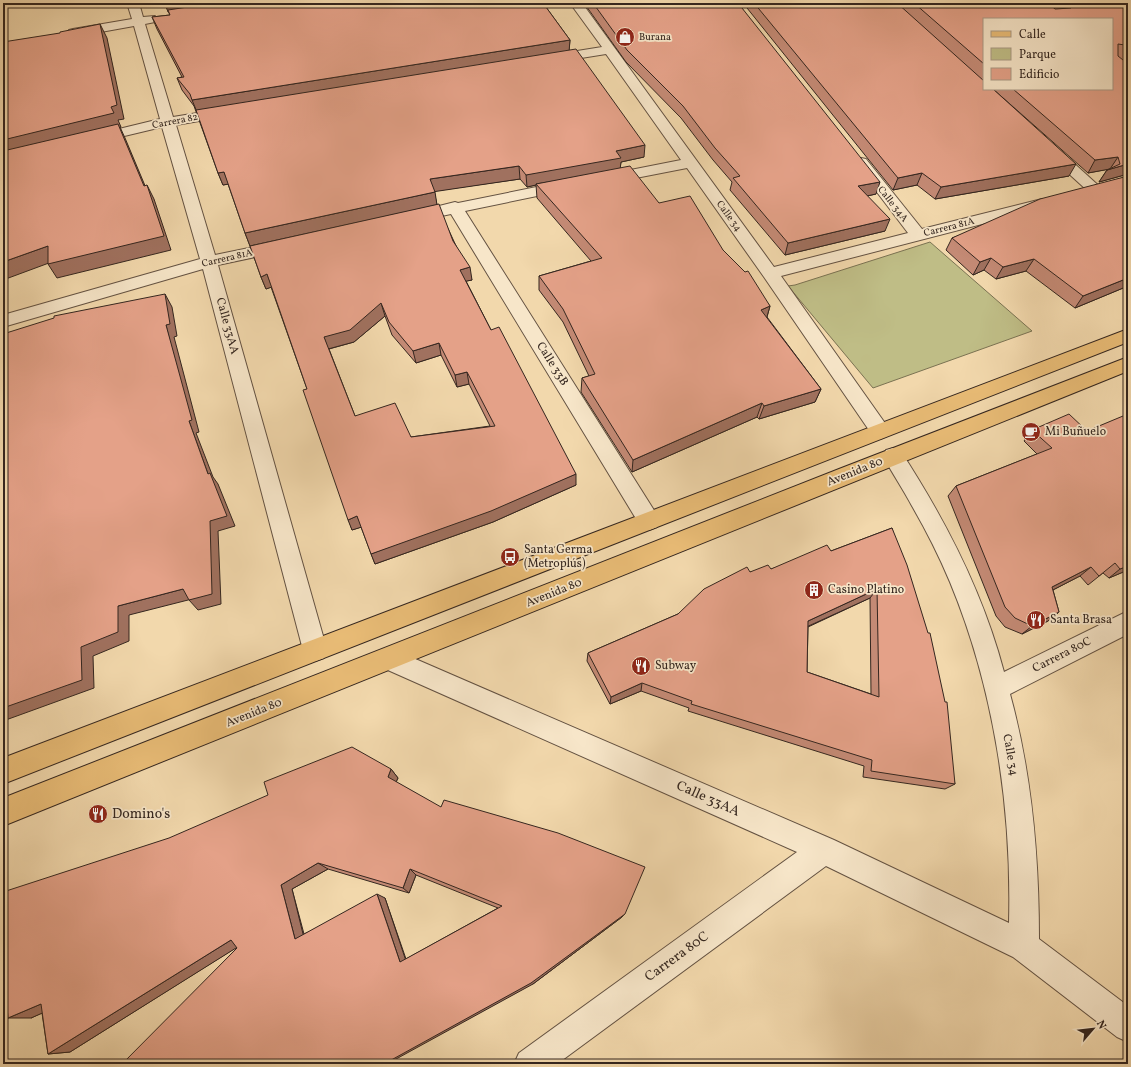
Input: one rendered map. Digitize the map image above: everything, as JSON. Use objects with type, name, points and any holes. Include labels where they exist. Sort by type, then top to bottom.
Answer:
[{"type":"main road","points":[[3,771],[1128,335]]},
{"type":"main road","name":"Avenida 80","points":[[3,812],[390,659],[893,456],[1128,364]]},
{"type":"street","name":"Calle 33AA","points":[[133,3],[167,122],[210,262],[315,650]]},
{"type":"street","name":"Calle 34","points":[[576,3],[770,273],[880,431]]},
{"type":"street","points":[[63,35],[160,18]]},
{"type":"street","points":[[540,61],[610,50]]},
{"type":"street","name":"Carrera 82","points":[[85,142],[167,122],[237,110]]},
{"type":"street","points":[[1042,142],[1094,190]]},
{"type":"street","name":"Calle 34A","points":[[854,154],[918,235]]},
{"type":"street","points":[[401,219],[455,207],[690,162]]},
{"type":"street","name":"Carrera 81A","points":[[770,273],[1057,200]]},
{"type":"street","name":"Calle 33B","points":[[455,207],[649,521]]},
{"type":"street","name":"Carrera 81A","points":[[3,321],[210,262],[294,243]]},
{"type":"street","name":"Calle 34","points":[[893,456],[928,512],[959,576],[973,612],[997,688],[1009,746],[1018,807],[1024,874],[1024,946]]},
{"type":"street","name":"Carrera 80C","points":[[997,688],[1127,624]]},
{"type":"street","name":"Calle 33AA","points":[[390,659],[824,850],[1024,946]]},
{"type":"street","name":"Carrera 80C","points":[[541,1060],[824,850]]},
{"type":"street","points":[[1024,946],[1128,1026]]},
{"type":"green space","points":[[930,242],[1032,331],[873,388],[788,286]]},
{"type":"building","points":[[214,3],[543,3],[570,40],[192,100],[190,94],[177,78],[184,77],[152,17],[170,15],[168,10]]},
{"type":"building","points":[[593,3],[738,3],[880,182],[858,186],[890,219],[788,243],[733,178],[740,176],[715,148],[683,106],[627,50]]},
{"type":"building","points":[[754,3],[897,3],[983,80],[983,90],[994,90],[1076,164],[941,187],[922,173],[898,178]]},
{"type":"building","points":[[914,3],[1048,3],[1055,9],[1071,8],[1071,6],[1067,3],[1128,3],[1128,48],[1125,45],[1118,44],[1118,56],[1128,64],[1128,164],[1107,170],[1120,164],[1118,157],[1095,160],[1014,90],[1113,90],[1113,18],[983,18],[983,63]]},
{"type":"building","points":[[100,24],[117,105],[111,107],[114,113],[3,140],[3,42],[60,33]]},
{"type":"building","points":[[576,49],[645,145],[616,151],[621,158],[526,175],[519,166],[430,179],[435,192],[245,233],[224,172],[218,173],[196,110]]},
{"type":"building","points":[[118,124],[144,186],[147,185],[164,236],[48,264],[48,246],[3,262],[3,151]]},
{"type":"building","points":[[630,166],[659,203],[690,196],[723,250],[745,272],[748,271],[770,306],[761,310],[821,389],[764,406],[762,403],[633,460],[582,378],[595,374],[563,309],[539,276],[602,258],[536,184]]},
{"type":"building","points":[[1128,176],[1128,278],[1083,296],[1034,259],[1003,267],[991,258],[980,262],[952,238],[1040,199]]},
{"type":"building","points":[[439,204],[453,241],[470,267],[460,270],[491,330],[499,327],[576,474],[491,511],[371,554],[357,516],[348,520],[303,390],[307,389],[267,274],[261,277],[250,246]],"holes":[[[381,303],[389,322],[413,351],[439,343],[455,375],[467,372],[495,426],[411,437],[395,403],[355,416],[324,337],[350,330]]]},
{"type":"building","points":[[165,294],[170,324],[166,325],[192,420],[189,421],[208,474],[210,473],[227,516],[210,521],[212,594],[189,600],[183,589],[118,606],[118,632],[81,647],[82,680],[3,708],[3,334],[54,318],[54,316]]},
{"type":"building","points":[[1069,414],[1087,431],[1123,416],[1128,416],[1128,566],[1120,569],[1115,563],[1099,576],[1091,567],[1052,587],[1059,612],[1032,626],[1015,618],[1005,607],[956,486],[1052,448],[1032,430]]},
{"type":"building","points":[[892,528],[907,565],[928,633],[930,633],[945,702],[947,702],[955,784],[871,771],[872,760],[691,704],[692,701],[642,683],[611,697],[588,653],[678,614],[704,589],[747,567],[750,572],[768,565],[771,569],[827,545],[831,551]],"holes":[[[877,589],[879,697],[807,672],[808,621]]]},
{"type":"building","points":[[352,747],[391,769],[388,777],[441,807],[444,800],[558,833],[645,867],[625,914],[531,983],[384,1064],[122,1064],[237,948],[231,940],[48,1054],[41,1004],[8,1018],[3,963],[3,892],[169,838],[268,795],[264,782]],"holes":[[[318,863],[403,888],[410,869],[502,906],[400,962],[377,894],[295,939],[281,885]]]},
{"type":"place","name":"Burana","points":[[625,37]]},
{"type":"place","name":"Mi Buñuelo","points":[[1031,432]]},
{"type":"place","name":"Santa Germa (Metroplús)","points":[[510,557]]},
{"type":"place","name":"Casino Platino","points":[[814,590]]},
{"type":"place","name":"Santa Brasa","points":[[1036,620]]},
{"type":"place","name":"Subway","points":[[641,666]]},
{"type":"place","name":"Domino's","points":[[98,814]]}]
